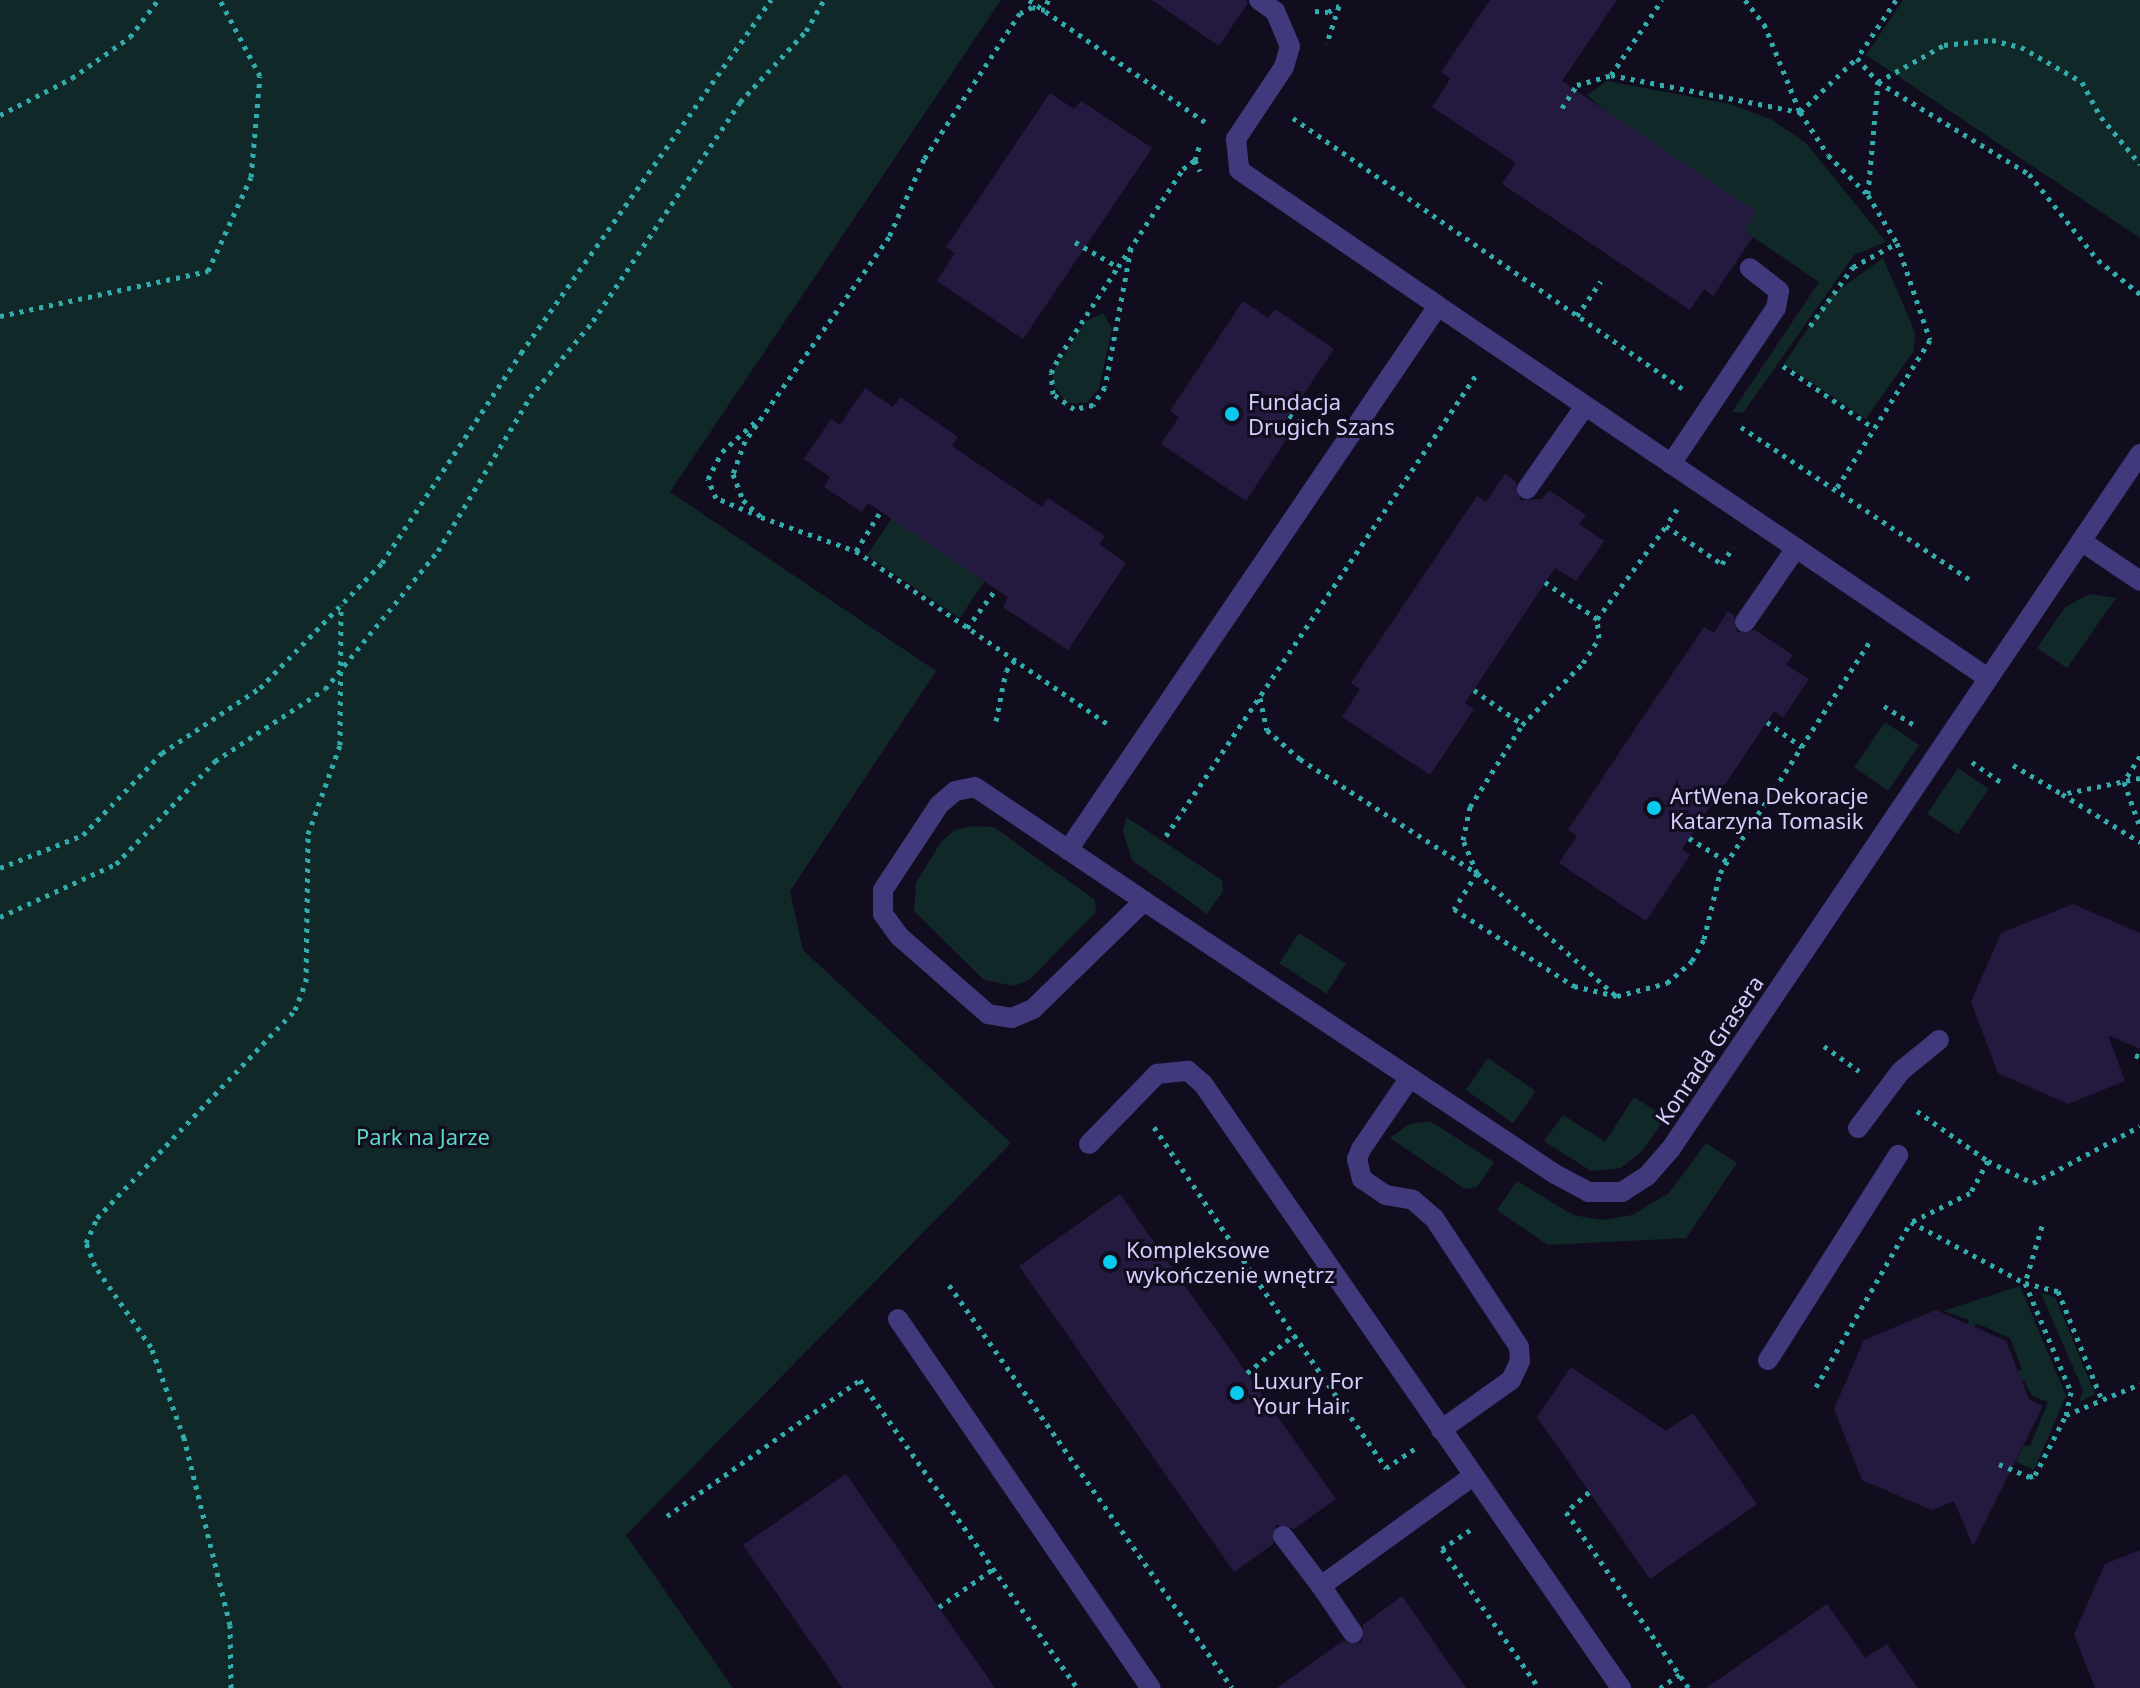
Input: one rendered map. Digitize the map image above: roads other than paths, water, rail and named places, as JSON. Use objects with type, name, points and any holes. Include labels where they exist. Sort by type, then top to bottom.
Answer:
[{"type":"street","points":[[1259,0],[1275,11],[1290,46],[1284,67],[1236,139],[1239,170],[1671,464],[1791,555],[1988,678]]},
{"type":"street","points":[[1671,464],[1776,308],[1779,291],[1750,268]]},
{"type":"street","points":[[1068,850],[1438,306]]},
{"type":"street","points":[[1527,489],[1585,406]]},
{"type":"street","name":"Konrada Grasera","points":[[1144,901],[1033,1009],[1012,1018],[988,1014],[899,936],[883,914],[883,890],[939,805],[955,791],[975,787],[1409,1079],[1588,1192],[1612,1195],[1636,1185],[1670,1150],[2140,454]]},
{"type":"street","points":[[2081,541],[2140,581]]},
{"type":"street","points":[[1745,622],[1791,555]]},
{"type":"street","points":[[1858,1128],[1887,1090],[1939,1040]]},
{"type":"street","points":[[1089,1144],[1157,1074],[1170,1070],[1188,1071],[1203,1084],[1621,1688]]},
{"type":"street","points":[[1409,1079],[1361,1149],[1357,1159],[1362,1179],[1386,1195],[1413,1200],[1434,1218],[1519,1347],[1520,1361],[1511,1380],[1441,1430]]},
{"type":"street","points":[[1768,1360],[1898,1155]]},
{"type":"street","points":[[898,1319],[1151,1688]]},
{"type":"street","points":[[1321,1586],[1473,1476]]},
{"type":"street","points":[[1283,1536],[1353,1633]]},
{"type":"place","name":"Fundacja Drugich Szans","points":[[1232,414]]},
{"type":"place","name":"ArtWena Dekoracje Katarzyna Tomasik","points":[[1654,808]]},
{"type":"place","name":"Kompleksowe wykończenie wnętrz","points":[[1110,1262]]},
{"type":"place","name":"Luxury For Your Hair","points":[[1237,1393]]},
{"type":"park label","name":"Park na Jarze","points":[[423,1137]]}]
